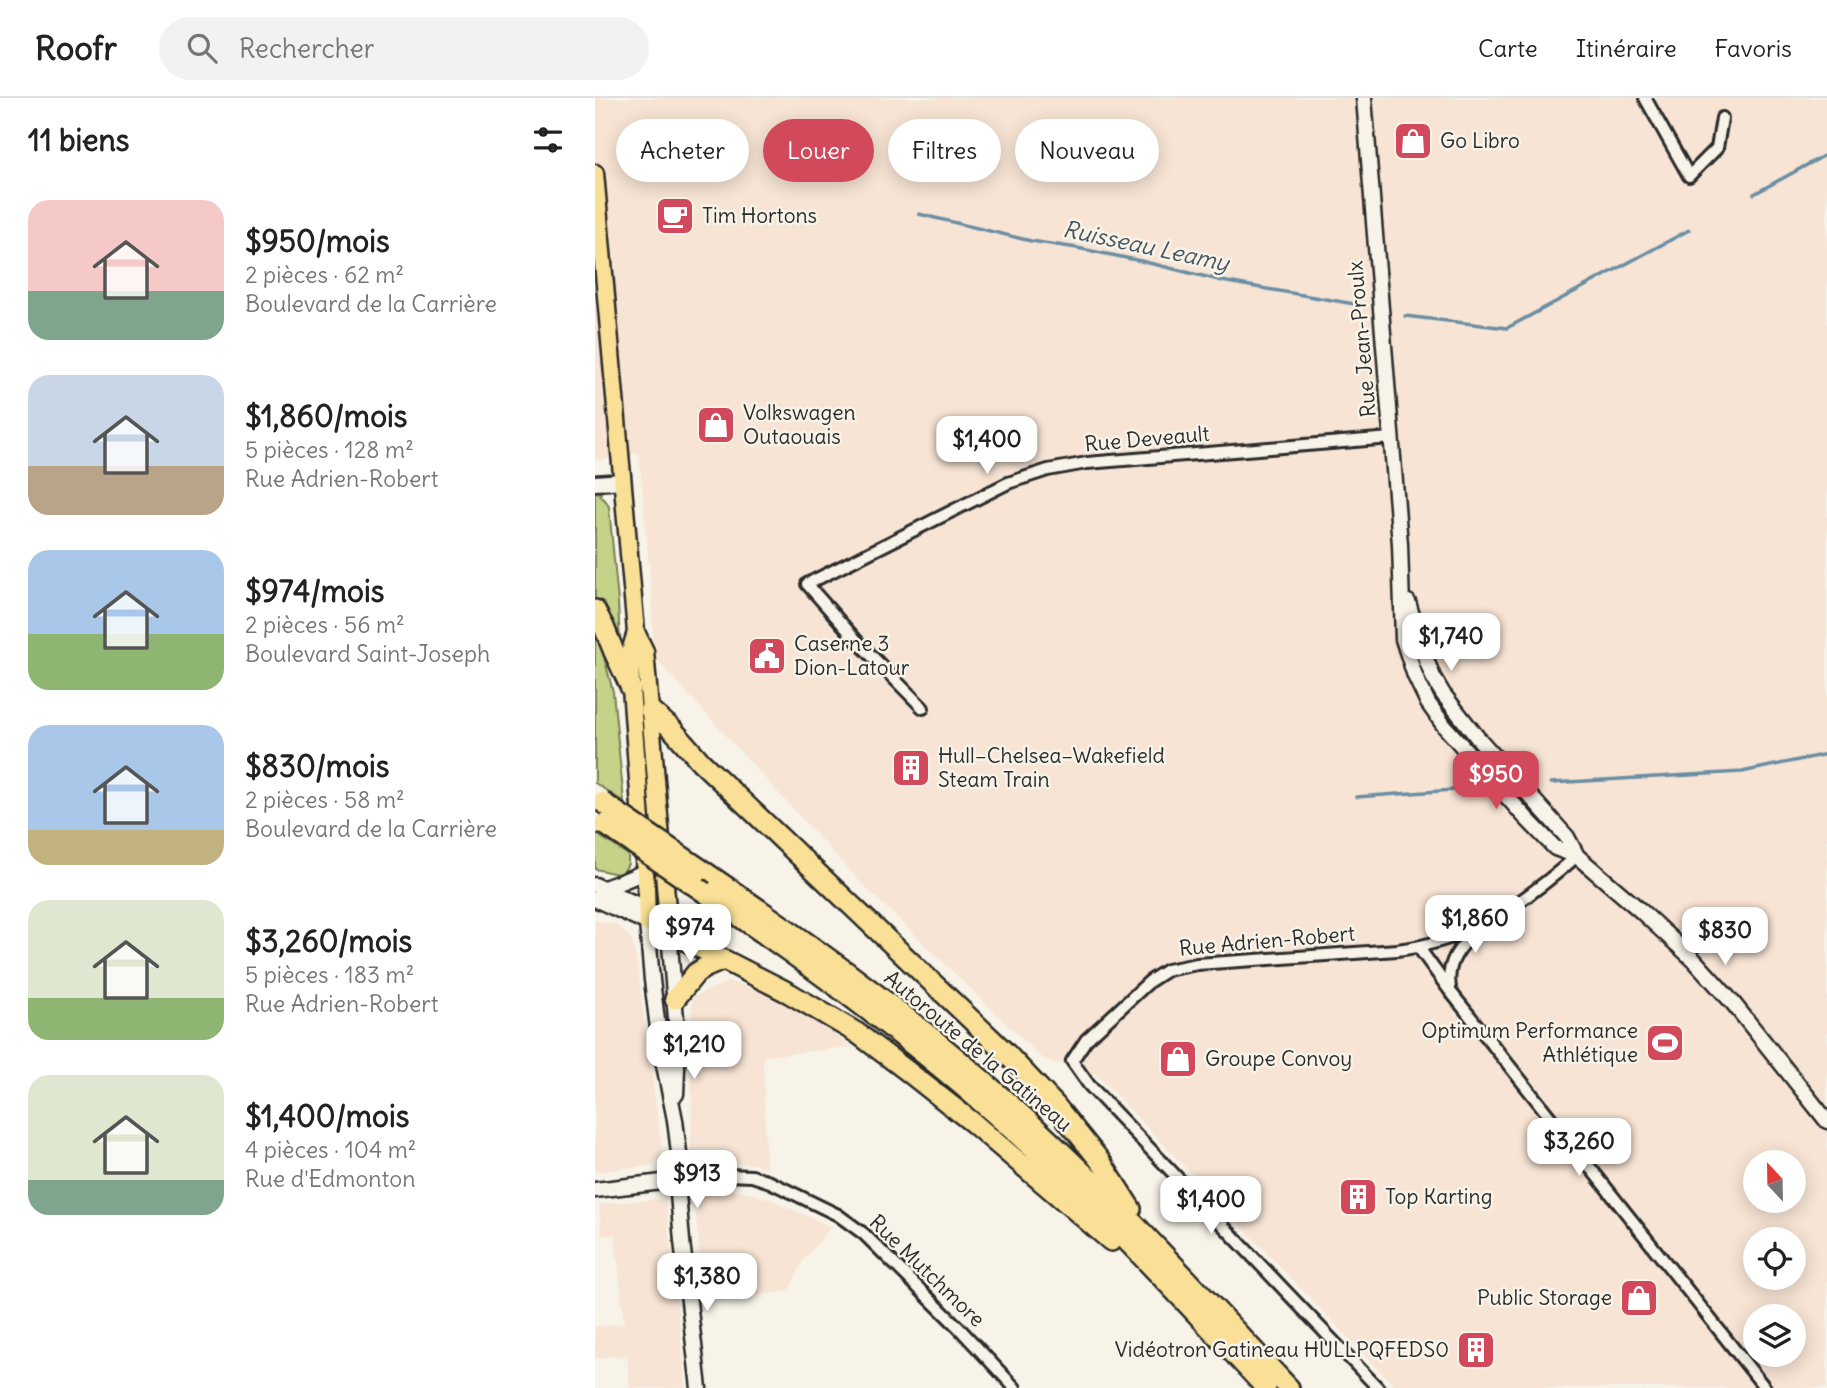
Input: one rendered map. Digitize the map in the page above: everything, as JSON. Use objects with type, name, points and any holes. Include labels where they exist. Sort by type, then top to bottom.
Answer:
[{"type":"highway","points":[[595,610],[631,688]]},
{"type":"highway","points":[[650,710],[672,729],[701,762],[985,1031],[1055,1105],[1101,1162],[1154,1246]]},
{"type":"highway","name":"Autoroute de la Gatineau","points":[[599,810],[702,870],[843,968],[948,1051],[1054,1144],[1289,1388]]},
{"type":"highway","name":"Autoroute de la Gatineau","points":[[599,810],[704,892],[840,988],[975,1096],[1068,1181],[1266,1388]]},
{"type":"highway","points":[[669,933],[801,999],[878,1049],[981,1130],[1188,1305]]},
{"type":"highway","points":[[675,999],[696,973],[723,960]]},
{"type":"main road","points":[[595,173],[636,632],[645,652],[669,933]]},
{"type":"main road","points":[[636,632],[630,653],[631,688],[647,916]]},
{"type":"street","name":"Rue Jean-Proulx","points":[[1364,98],[1402,577],[1403,639],[1423,694],[1433,711],[1555,848],[1577,856]]},
{"type":"street","points":[[1645,98],[1689,176],[1717,148],[1722,118]]},
{"type":"street","name":"Rue Deveault","points":[[923,708],[858,642],[807,584],[1008,483],[1048,470],[1087,463],[1391,438]]},
{"type":"street","points":[[595,482],[623,481]]},
{"type":"street","name":"Rue Jean-Proulx","points":[[1402,577],[1417,636],[1433,677],[1449,703],[1567,837],[1577,856]]},
{"type":"street","points":[[1577,856],[1651,919],[1710,976],[1827,1121]]},
{"type":"street","name":"Rue Adrien-Robert","points":[[1378,1388],[1089,1085],[1072,1061],[1087,1040],[1150,981],[1167,970],[1197,964],[1419,948],[1451,939],[1493,919],[1535,892],[1577,856]]},
{"type":"street","points":[[597,891],[626,881],[645,870]]},
{"type":"street","points":[[597,891],[647,916],[669,933],[678,1044],[675,1116]]},
{"type":"street","points":[[647,916],[659,1032],[675,1116],[680,1161],[682,1241],[699,1388]]},
{"type":"street","points":[[1450,991],[1448,977],[1454,957],[1469,938],[1493,919]]},
{"type":"street","points":[[1419,948],[1450,991],[1765,1388]]},
{"type":"street","name":"Rue Mutchmore","points":[[679,1180],[752,1176],[770,1181],[838,1216],[864,1234],[1015,1388]]},
{"type":"street","points":[[595,1190],[679,1180]]},
{"type":"shaded area","points":[[595,98],[1827,98],[1827,1388],[1396,1388],[1096,1074],[1043,1059],[858,880],[654,657],[639,453],[595,461]]},
{"type":"shaded area","points":[[595,920],[617,925],[631,939],[636,956],[663,1159],[653,1165],[595,1172]]},
{"type":"shaded area","points":[[728,981],[785,999],[852,1047],[763,1056],[766,1168],[755,1164],[701,1162],[691,1155],[692,998]]},
{"type":"shaded area","points":[[741,1190],[770,1199],[831,1227],[803,1261],[789,1291],[703,1302],[695,1201],[698,1194]]},
{"type":"shaded area","points":[[660,1199],[666,1203],[686,1388],[630,1388],[627,1355],[595,1358],[595,1327],[624,1323],[615,1234],[602,1236],[599,1204]]},
{"type":"green space","points":[[595,492],[601,493],[600,496],[609,507],[620,644],[595,600]]},
{"type":"green space","points":[[595,629],[604,647],[602,649],[613,692],[624,802],[595,783]]},
{"type":"green space","points":[[595,833],[628,855],[628,864],[624,871],[617,874],[595,869]]},
{"type":"waterway","name":"Ruisseau Leamy","points":[[1754,194],[1827,154]]},
{"type":"waterway","name":"Ruisseau Leamy","points":[[919,214],[1031,241],[1141,261],[1227,282],[1366,306]]},
{"type":"waterway","name":"Ruisseau Leamy","points":[[1405,316],[1507,328],[1689,230]]},
{"type":"waterway","points":[[1551,783],[1742,772],[1827,754]]},
{"type":"waterway","points":[[1356,797],[1468,789]]},
{"type":"place","name":"Go Libro","points":[[1413,141]]},
{"type":"place","name":"Tim Hortons","points":[[675,216]]},
{"type":"place","name":"Volkswagen Outaouais","points":[[716,425]]},
{"type":"place","name":"Caserne 3 Dion-Latour","points":[[767,656]]},
{"type":"place","name":"Hull–Chelsea–Wakefield Steam Train","points":[[911,768]]},
{"type":"place","name":"Optimum Performance Athlétique","points":[[1665,1043]]},
{"type":"place","name":"Groupe Convoy","points":[[1178,1059]]},
{"type":"place","name":"Top Karting","points":[[1358,1197]]},
{"type":"place","name":"Public Storage","points":[[1639,1298]]},
{"type":"place","name":"Vidéotron Gatineau HULLPQFEDS0","points":[[1476,1350]]}]
